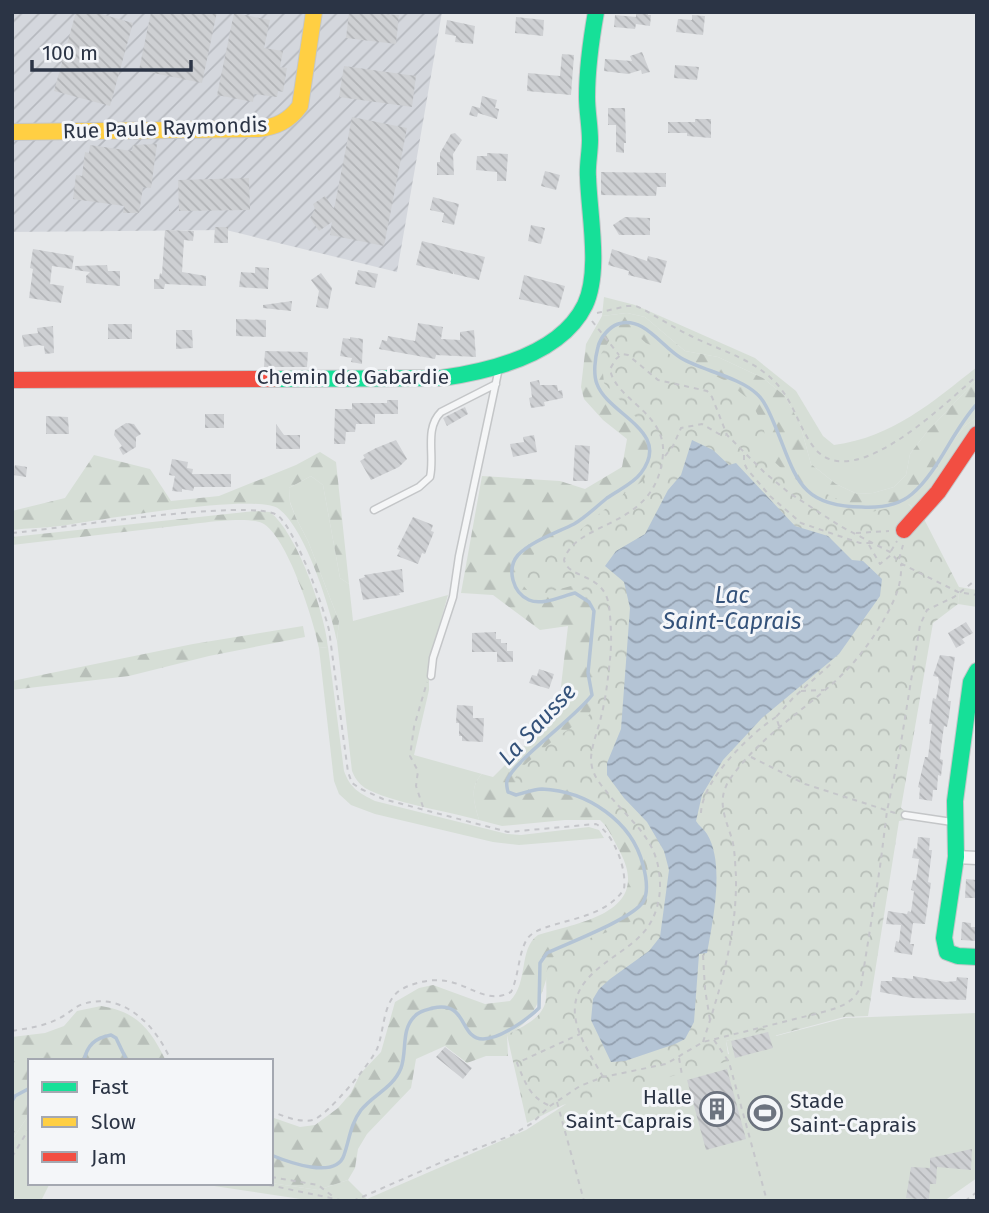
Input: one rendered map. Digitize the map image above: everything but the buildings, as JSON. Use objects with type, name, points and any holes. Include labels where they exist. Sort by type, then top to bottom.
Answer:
[{"type":"street","name":"Rue Paule Raymondis","points":[[12,132],[258,129],[282,124],[300,106],[314,12]]},
{"type":"street","name":"Chemin de Gabardie","points":[[12,380],[442,378],[499,366],[564,332],[580,314],[592,279],[587,100],[596,12]]},
{"type":"street","points":[[904,530],[938,492],[977,434]]},
{"type":"street","points":[[977,671],[971,682],[955,801],[956,857],[944,944],[947,952],[952,955],[977,957]]},
{"type":"street","points":[[956,857],[977,858]]},
{"type":"lane","points":[[431,676],[433,658],[453,597],[461,543],[499,366]]},
{"type":"lane","points":[[374,510],[419,487],[430,477],[432,427],[436,417],[496,384]]},
{"type":"lane","points":[[905,815],[956,822]]},
{"type":"path","points":[[598,312],[636,306],[697,339],[756,365],[788,397],[816,449],[828,459],[840,462],[870,456],[891,444],[977,376]]},
{"type":"path","points":[[592,321],[619,354],[628,355],[658,380],[707,391],[727,435],[744,454],[788,492],[831,521],[872,542],[900,561],[958,592],[977,595]]},
{"type":"path","points":[[603,1077],[581,1033],[575,1014],[578,996],[594,973],[645,931],[656,911],[660,888],[657,863],[647,836],[592,771],[591,758],[602,714],[611,656],[609,607],[600,585],[571,570],[564,560],[568,551],[583,538],[643,503],[663,457],[663,447],[656,428],[640,406],[625,395],[613,379],[611,365],[619,354]]},
{"type":"path","points":[[663,457],[673,446],[681,428],[702,424],[719,434],[727,435]]},
{"type":"path","points":[[744,454],[747,469],[770,496],[801,523],[869,544],[880,564],[892,554]]},
{"type":"path","points":[[12,533],[192,513],[255,509],[275,513],[286,524],[325,612],[344,747],[352,783],[372,795],[508,831],[596,824],[604,830],[624,866],[624,889],[613,902],[595,912],[532,934],[524,947],[511,992],[503,997],[486,996],[444,980],[421,981],[402,988],[391,1001],[374,1054],[324,1114],[306,1121],[273,1112]]},
{"type":"path","points":[[703,1042],[726,969],[735,914],[733,842],[721,806],[722,795],[730,779],[750,757],[780,727],[825,690],[864,650],[881,626],[900,587],[904,530],[856,534]]},
{"type":"path","points":[[353,1201],[512,1135],[580,1086],[603,1077],[666,1064],[703,1042],[827,1011],[845,1005],[857,995],[861,986],[887,811],[900,750],[920,625],[927,610],[948,601],[977,579]]},
{"type":"path","points":[[701,813],[701,805],[724,766],[752,735],[776,717],[833,662]]},
{"type":"path","points":[[423,808],[416,786],[418,771],[410,756],[425,685],[431,676]]},
{"type":"path","points":[[800,691],[825,690]]},
{"type":"path","points":[[776,717],[780,727]]},
{"type":"path","points":[[750,757],[805,784],[905,815]]},
{"type":"path","points":[[703,955],[710,1021]]},
{"type":"path","points":[[12,1031],[54,1021],[86,1003],[114,1003],[134,1012],[150,1025],[170,1059]]},
{"type":"path","points":[[550,1106],[536,1099],[529,1091],[517,1063],[581,1033]]},
{"type":"path","points":[[713,1040],[728,1060],[767,1201]]},
{"type":"path","points":[[678,1057],[682,1075]]},
{"type":"path","points":[[557,1101],[583,1201]]},
{"type":"path","points":[[12,1157],[28,1130]]},
{"type":"path","points":[[273,1177],[318,1185],[335,1199]]},
{"type":"path","points":[[268,1185],[345,1201]]},
{"type":"path","points":[[965,1201],[977,1192]]},
{"type":"shaded area","points":[[12,12],[442,12],[397,272],[226,230],[12,232]]},
{"type":"green space","points":[[604,297],[635,305],[755,358],[796,391],[823,436],[834,445],[855,441],[893,426],[927,405],[977,367],[977,379],[926,433],[910,454],[906,475],[894,487],[857,494],[836,484],[811,464],[800,424],[785,396],[763,378],[718,357],[685,351],[645,317],[627,313],[602,316]]},
{"type":"green space","points":[[627,313],[645,317],[685,351],[718,357],[763,378],[785,396],[800,424],[811,464],[836,484],[857,494],[894,487],[906,475],[910,454],[926,433],[977,379],[977,417],[966,425],[941,454],[937,469],[915,498],[606,801],[644,837],[654,900],[629,927],[548,973],[530,1017],[507,1035],[508,1056],[486,1056],[467,1063],[445,1046],[416,1059],[411,1088],[367,1134],[358,1149],[355,1168],[348,1180],[318,1190],[273,1183],[273,1118],[300,1127],[315,1125],[338,1108],[351,1093],[360,1074],[381,1052],[395,1002],[419,988],[433,985],[485,1004],[510,1001],[520,985],[528,949],[538,935],[591,919],[607,911],[619,901],[627,888],[627,872],[620,852],[600,820],[565,820],[502,826],[479,820],[474,795],[478,779],[482,774],[493,777],[558,712],[568,626],[540,630],[493,595],[461,593],[482,476],[560,481],[585,489],[622,467],[627,439],[603,420],[584,399],[581,387],[586,344],[602,316]]},
{"type":"green space","points":[[630,329],[646,343],[724,380],[750,400],[763,425],[769,457],[791,477],[867,513],[898,506],[903,499],[924,519],[959,587],[958,604],[933,623],[901,808],[906,812],[905,820],[899,821],[868,1016],[844,1017],[774,1036],[772,1028],[726,1041],[729,1061],[563,1105],[527,1123],[507,1035],[531,1021],[542,1010],[546,998],[547,971],[552,959],[559,952],[628,923],[640,914],[649,893],[648,869],[639,843],[612,813],[570,787],[522,784],[515,778],[520,769],[556,738],[589,715],[597,693],[596,650],[599,619],[594,599],[583,590],[571,586],[542,594],[528,591],[522,584],[521,568],[539,549],[579,531],[643,481],[651,464],[654,451],[650,432],[604,383],[601,354],[614,333]]},
{"type":"green space","points":[[977,417],[977,431],[913,508],[903,499],[937,469],[941,454],[966,425]]},
{"type":"green space","points":[[320,452],[336,462],[349,584],[340,578],[323,485],[311,476],[289,488],[290,503],[339,621],[337,641],[316,570],[289,519],[279,509],[264,505],[209,506],[12,530],[12,511],[65,498],[94,455],[150,469],[171,501],[219,496],[296,465]]},
{"type":"green space","points":[[311,476],[323,485],[340,578],[349,584],[353,621],[448,595],[429,662],[429,690],[414,755],[482,774],[474,790],[479,820],[376,793],[363,786],[353,774],[337,641],[339,621],[290,502],[289,488]]},
{"type":"green space","points":[[255,511],[270,512],[290,537],[315,595],[328,647],[319,648],[312,619],[290,561],[281,544],[262,523],[243,520],[216,521],[12,545],[12,537]]},
{"type":"green space","points":[[959,587],[977,590],[977,607],[958,604]]},
{"type":"green space","points":[[303,626],[305,637],[209,656],[129,676],[12,690],[12,681],[193,644]]},
{"type":"green space","points":[[328,647],[344,771],[352,786],[360,792],[375,801],[507,834],[521,835],[589,827],[599,830],[604,838],[519,845],[493,842],[375,814],[351,805],[339,794],[334,781],[319,648]]},
{"type":"green space","points":[[101,1006],[125,1013],[148,1031],[165,1059],[28,1059],[28,1116],[12,1140],[12,1037],[45,1033],[64,1026],[77,1011]]},
{"type":"green space","name":"Stade Saint-Caprais","points":[[977,1013],[977,1178],[944,1201],[314,1201],[207,1185],[273,1183],[318,1190],[348,1180],[367,1199],[526,1130],[580,1095],[729,1054],[726,1041],[774,1026],[776,1036],[845,1018]]},
{"type":"green space","points":[[28,1116],[28,1185],[49,1185],[41,1201],[12,1201],[12,1140]]},
{"type":"water","name":"Lac Saint-Caprais","points":[[692,440],[713,450],[729,465],[736,463],[795,526],[828,536],[852,560],[863,561],[882,579],[880,596],[839,654],[762,718],[723,760],[702,795],[696,821],[707,834],[712,846],[716,892],[707,953],[699,954],[694,1022],[685,1039],[675,1044],[625,1061],[611,1062],[591,1020],[593,999],[599,989],[649,951],[660,937],[669,870],[664,851],[647,822],[607,775],[607,763],[621,729],[630,608],[624,582],[605,566],[616,551],[645,534],[668,490],[681,475]]},
{"type":"waterway","name":"La Sausse","points":[[273,1156],[311,1167],[332,1167],[344,1155],[361,1110],[398,1075],[403,1062],[407,1028],[416,1015],[428,1009],[444,1007],[458,1014],[475,1037],[490,1038],[505,1032],[539,1008],[540,963],[547,953],[626,916],[637,909],[645,898],[646,879],[637,849],[629,835],[605,811],[591,802],[559,791],[539,789],[516,795],[508,792],[507,785],[511,773],[520,763],[592,695],[588,673],[594,611],[589,602],[575,593],[534,602],[523,597],[513,580],[514,561],[530,546],[574,524],[634,480],[649,458],[649,446],[644,435],[603,395],[597,384],[596,356],[605,333],[618,324],[636,324],[681,358],[749,388],[760,397],[766,407],[801,484],[823,501],[840,505],[882,506],[907,498],[922,485],[977,404]]},
{"type":"waterway","name":"La Sausse","points":[[85,1059],[93,1043],[111,1035],[116,1038],[126,1059]]},
{"type":"waterway","name":"La Sausse","points":[[12,1101],[15,1096],[28,1089]]},
{"type":"traffic: fast","points":[[273,379],[442,378],[461,375],[523,357],[542,348],[574,322],[585,305],[592,276],[587,97],[596,12]]},
{"type":"traffic: fast","points":[[977,671],[971,682],[955,801],[956,857],[944,938],[947,952],[958,956],[977,957]]},
{"type":"traffic: slow","points":[[12,132],[271,127],[287,119],[300,106],[314,12]]},
{"type":"traffic: jam","points":[[12,380],[273,379]]},
{"type":"traffic: jam","points":[[904,530],[938,492],[977,434]]},
{"type":"place","name":"Halle Saint-Caprais","points":[[717,1109]]},
{"type":"place","name":"Stade Saint-Caprais","points":[[765,1113]]}]
